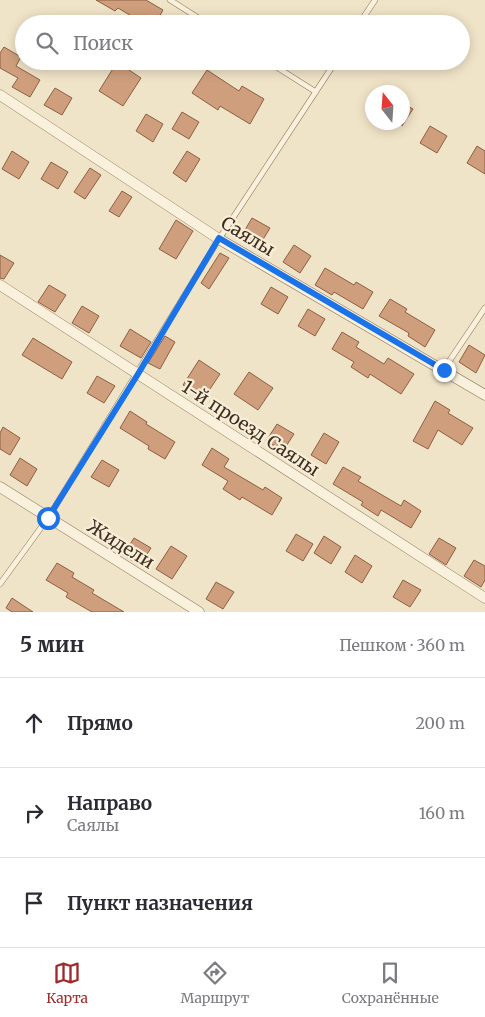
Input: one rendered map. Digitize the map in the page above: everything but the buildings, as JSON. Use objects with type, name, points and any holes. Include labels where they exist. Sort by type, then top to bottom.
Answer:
[{"type":"street","name":"Саялы","points":[[0,95],[219,238],[485,395]]},
{"type":"street","name":"1-й проезд Саялы","points":[[0,285],[485,598]]},
{"type":"street","name":"Жидели","points":[[0,487],[199,612]]},
{"type":"lane","points":[[170,0],[194,15]]},
{"type":"lane","points":[[366,15],[375,0]]},
{"type":"lane","points":[[281,70],[316,92]]},
{"type":"lane","points":[[0,584],[48,518],[138,374],[219,238],[330,70]]},
{"type":"lane","points":[[444,370],[485,308]]},
{"type":"route","points":[[48,518],[138,374],[219,238],[444,370]]}]
